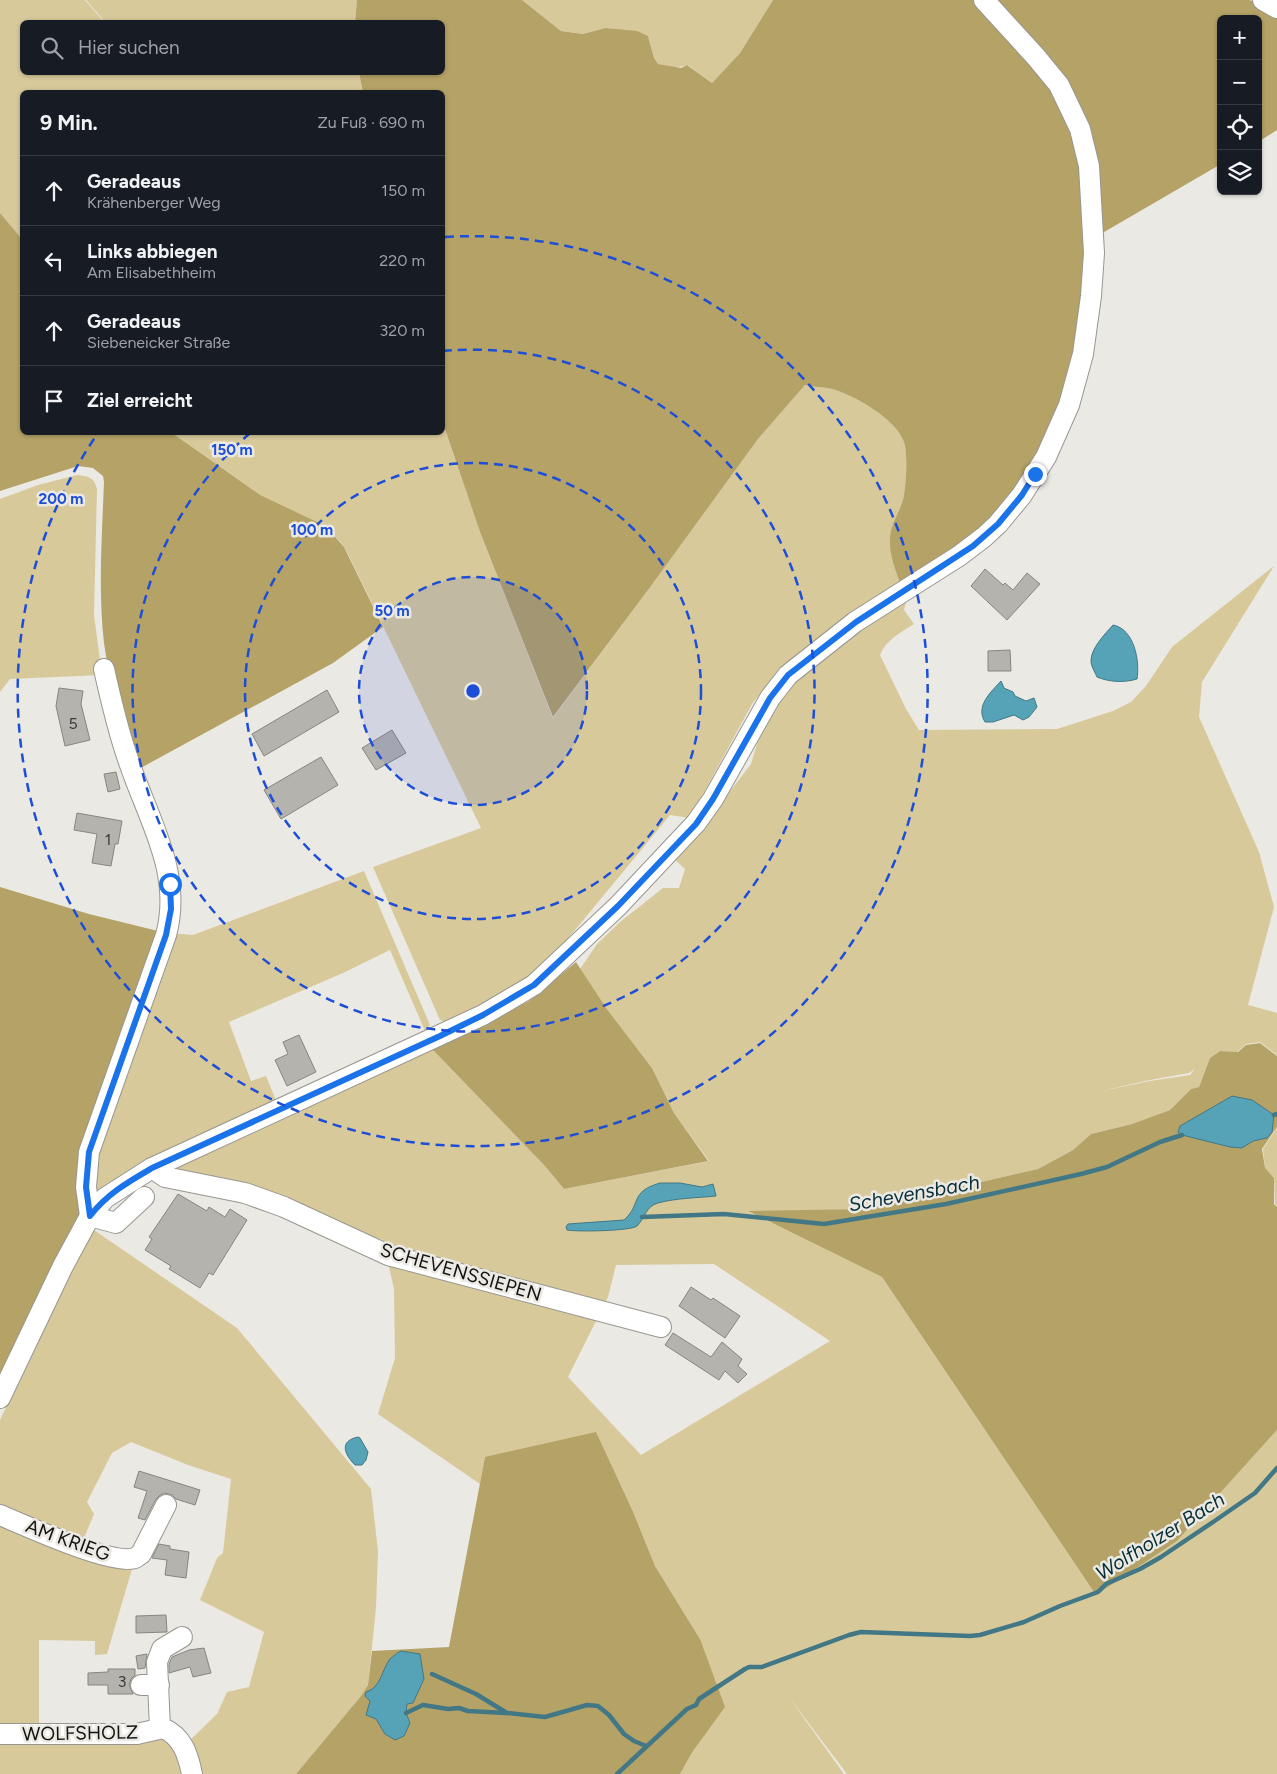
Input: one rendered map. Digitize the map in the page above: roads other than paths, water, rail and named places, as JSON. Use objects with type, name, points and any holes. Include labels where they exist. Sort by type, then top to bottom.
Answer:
[{"type":"street","points":[[0,1398],[63,1266],[90,1216],[115,1190],[152,1168],[440,1036],[500,1006],[534,985],[618,906],[696,824],[713,799],[770,698],[788,675],[856,622],[959,556],[984,537],[998,524],[1028,486],[1046,457],[1062,424],[1076,384],[1083,354],[1094,262],[1091,181],[1087,154],[1078,122],[1059,85],[984,0]]},
{"type":"street","points":[[1263,0],[1277,8]]},
{"type":"street","points":[[90,1216],[86,1187],[89,1152],[166,935],[171,909],[170,883],[166,863],[129,762],[104,669]]},
{"type":"street","name":"SCHEVENSSIEPEN","points":[[152,1168],[165,1177],[214,1185],[245,1193],[284,1207],[388,1255],[661,1327]]},
{"type":"street","points":[[90,1216],[116,1223],[144,1197]]},
{"type":"street","name":"AM KRIEG","points":[[0,1515],[80,1548],[112,1558],[134,1558],[141,1554],[166,1505]]},
{"type":"street","name":"WOLFSHOLZ","points":[[160,1728],[150,1685],[162,1649],[182,1637]]},
{"type":"street","name":"WOLFSHOLZ","points":[[0,1734],[137,1734],[160,1728],[168,1730],[180,1740],[186,1750],[192,1774]]},
{"type":"water","points":[[1113,625],[1126,632],[1131,639],[1136,655],[1137,679],[1122,681],[1106,680],[1097,677],[1093,669],[1091,661],[1093,651]]},
{"type":"water","points":[[1001,681],[1004,688],[1013,692],[1015,696],[1026,701],[1034,698],[1037,707],[1029,717],[1023,720],[1014,715],[993,722],[985,722],[982,716],[983,705]]},
{"type":"water","points":[[1232,1096],[1252,1100],[1274,1115],[1272,1132],[1267,1138],[1253,1141],[1242,1148],[1230,1147],[1182,1135],[1178,1132],[1180,1126]]},
{"type":"water","points":[[660,1183],[680,1183],[702,1187],[713,1184],[716,1196],[658,1203],[648,1209],[640,1223],[633,1228],[604,1231],[567,1230],[568,1224],[624,1220],[633,1209],[640,1194],[644,1190]]},
{"type":"water","points":[[358,1437],[368,1452],[366,1460],[362,1465],[355,1465],[348,1457],[345,1448],[348,1442]]},
{"type":"water","points":[[401,1651],[420,1654],[424,1679],[413,1703],[407,1704],[406,1713],[410,1723],[404,1736],[395,1740],[385,1734],[376,1719],[366,1715],[370,1701],[365,1696],[366,1692],[375,1687],[390,1659]]},
{"type":"waterway","name":"Schevensbach","points":[[642,1217],[724,1214],[824,1224],[946,1204],[1081,1174],[1107,1167],[1160,1142],[1182,1135]]},
{"type":"waterway","name":"Wolfholzer Bach","points":[[617,1774],[687,1709],[696,1705],[699,1699],[749,1667],[762,1667],[861,1632],[970,1636],[980,1635],[1024,1622],[1098,1592],[1106,1584],[1140,1569],[1161,1557],[1255,1493],[1277,1468]]},
{"type":"waterway","points":[[432,1674],[476,1694],[507,1713],[545,1717],[587,1705],[598,1706],[609,1715],[624,1734],[646,1746]]},
{"type":"waterway","points":[[406,1713],[423,1705],[448,1709],[459,1708],[468,1711],[506,1713]]}]
